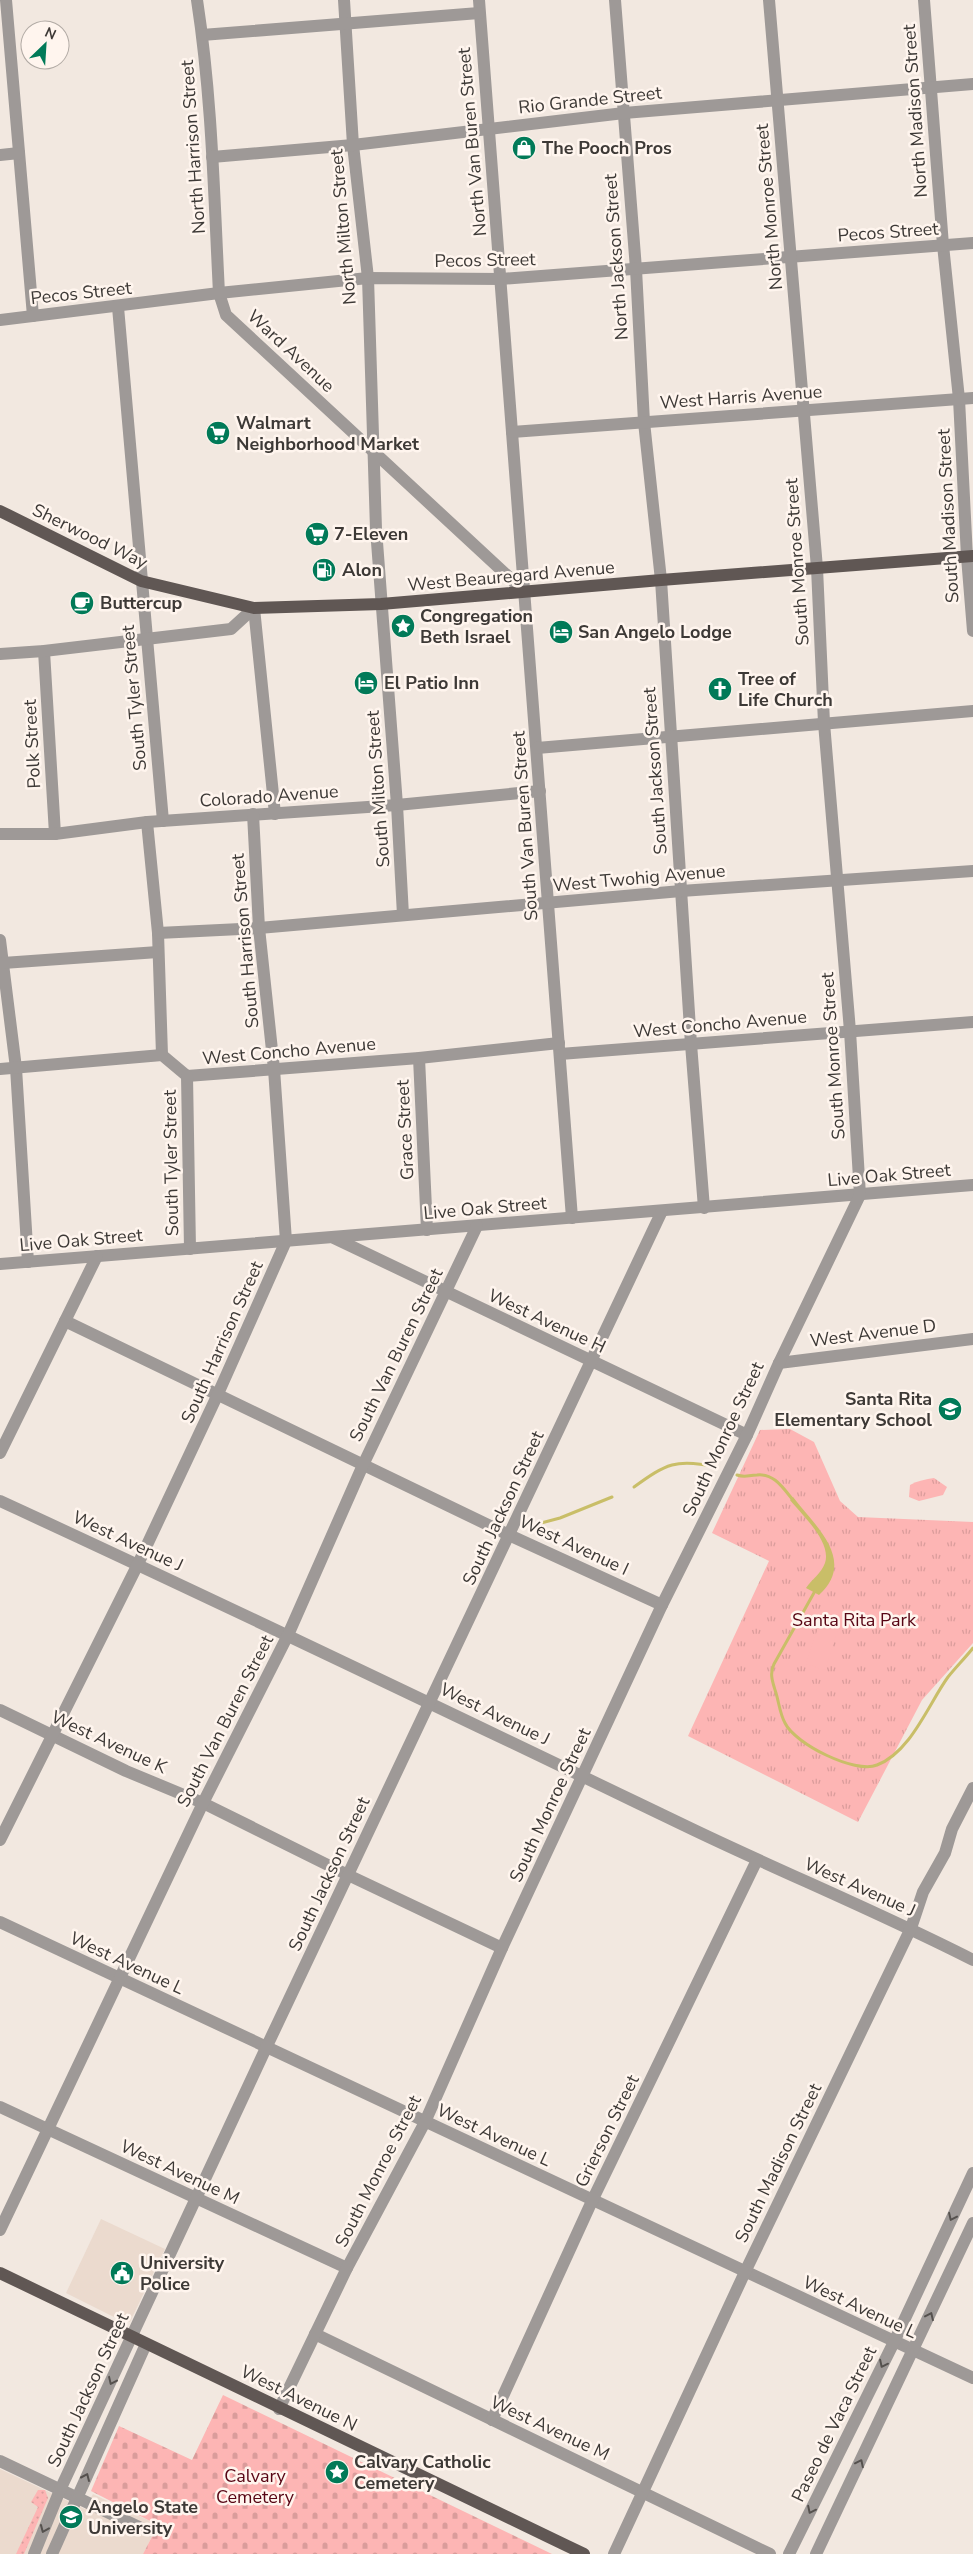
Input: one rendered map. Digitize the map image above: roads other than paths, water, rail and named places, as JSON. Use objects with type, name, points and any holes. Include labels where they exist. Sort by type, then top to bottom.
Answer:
[{"type":"main road","name":"Sherwood Way","points":[[0,511],[142,581],[254,608]]},
{"type":"main road","name":"West Beauregard Avenue","points":[[254,608],[381,604],[970,556]]},
{"type":"main road","name":"West Avenue N","points":[[0,2273],[584,2554]]},
{"type":"street","points":[[6,0],[33,316]]},
{"type":"street","name":"North Harrison Street","points":[[197,0],[202,35],[212,157],[219,293]]},
{"type":"street","name":"North Milton Street","points":[[344,0],[353,145],[368,278],[373,451]]},
{"type":"street","name":"North Jackson Street","points":[[615,0],[636,269],[644,422]]},
{"type":"street","name":"North Monroe Street","points":[[769,0],[803,410]]},
{"type":"street","name":"North Madison Street","points":[[924,0],[943,245],[959,399]]},
{"type":"street","points":[[202,35],[346,22],[479,6]]},
{"type":"street","name":"North Van Buren Street","points":[[479,6],[512,432]]},
{"type":"street","name":"Rio Grande Street","points":[[212,157],[353,145],[624,113],[973,84]]},
{"type":"street","points":[[0,155],[19,153]]},
{"type":"street","name":"Pecos Street","points":[[0,320],[118,307],[219,293],[368,278],[501,279],[973,243]]},
{"type":"street","name":"Ward Avenue","points":[[219,293],[226,314],[525,592]]},
{"type":"street","name":"South Tyler Street","points":[[118,307],[163,821]]},
{"type":"street","name":"West Harris Avenue","points":[[512,432],[973,398]]},
{"type":"street","name":"South Madison Street","points":[[959,399],[970,556],[973,632]]},
{"type":"street","name":"South Monroe Street","points":[[280,2409],[347,2268],[425,2122],[502,1948],[662,1604],[747,1435],[778,1363],[860,1195],[850,1032],[824,723],[817,568],[803,410]]},
{"type":"street","name":"South Jackson Street","points":[[644,422],[661,580],[691,1044],[704,1208]]},
{"type":"street","name":"South Van Buren Street","points":[[512,432],[572,1218]]},
{"type":"street","name":"South Milton Street","points":[[373,451],[381,604],[397,805],[403,915]]},
{"type":"street","points":[[0,654],[44,651],[146,637],[231,629],[254,608]]},
{"type":"street","points":[[254,608],[275,814]]},
{"type":"street","name":"Polk Street","points":[[44,651],[55,834]]},
{"type":"street","points":[[537,748],[973,711]]},
{"type":"street","name":"Colorado Avenue","points":[[0,834],[55,834],[147,822],[397,805],[540,791]]},
{"type":"street","name":"South Harrison Street","points":[[0,1840],[138,1564],[217,1396],[286,1241],[274,1069],[260,928],[253,814]]},
{"type":"street","points":[[0,1069],[162,1055],[158,933],[147,822]]},
{"type":"street","name":"West Twohig Avenue","points":[[158,933],[260,928],[548,902],[973,871]]},
{"type":"street","points":[[0,940],[16,1068],[28,1262]]},
{"type":"street","points":[[3,963],[158,952]]},
{"type":"street","name":"West Concho Avenue","points":[[162,1055],[187,1076],[559,1049],[691,1044],[973,1022]]},
{"type":"street","name":"Grace Street","points":[[420,1058],[428,1230]]},
{"type":"street","name":"South Tyler Street","points":[[187,1076],[190,1249]]},
{"type":"street","name":"Live Oak Street","points":[[0,1264],[973,1185]]},
{"type":"street","name":"South Jackson Street","points":[[34,2554],[60,2490],[197,2200],[266,2048],[662,1211]]},
{"type":"street","name":"South Van Buren Street","points":[[0,2230],[203,1803],[288,1635],[363,1465],[477,1226]]},
{"type":"street","name":"West Avenue H","points":[[332,1238],[747,1435]]},
{"type":"street","points":[[0,1453],[97,1256]]},
{"type":"street","name":"West Avenue I","points":[[65,1321],[217,1396],[509,1535],[662,1604]]},
{"type":"street","name":"West Avenue D","points":[[778,1363],[973,1339]]},
{"type":"street","name":"West Avenue J","points":[[0,1501],[430,1702],[758,1860],[911,1928],[973,1960]]},
{"type":"street","name":"West Avenue K","points":[[0,1710],[52,1736],[203,1803],[348,1876],[502,1948]]},
{"type":"street","name":"South Madison Street","points":[[614,2554],[745,2272],[911,1928],[923,1892],[945,1853],[952,1829],[973,1788]]},
{"type":"street","name":"Grierson Street","points":[[492,2420],[592,2201],[758,1860]]},
{"type":"street","name":"West Avenue L","points":[[0,1922],[973,2378]]},
{"type":"street","name":"West Avenue M","points":[[0,2107],[347,2268]]},
{"type":"street","name":"Paseo de Vaca Street","points":[[790,2554],[894,2342],[973,2173]]},
{"type":"street","points":[[816,2554],[914,2351],[973,2223]]},
{"type":"street","name":"West Avenue M","points":[[315,2334],[770,2554]]},
{"type":"street","name":"South Jackson Street","points":[[52,2554],[146,2344]]},
{"type":"street","points":[[0,2461],[144,2529]]},
{"type":"waterway","points":[[634,1487],[663,1468],[672,1465],[691,1463],[716,1467]]},
{"type":"waterway","points":[[737,1475],[768,1476],[778,1482],[793,1500]]},
{"type":"waterway","points":[[530,1526],[560,1518],[612,1497]]},
{"type":"waterway","points":[[815,1591],[774,1664],[772,1678],[782,1716],[791,1731],[800,1740],[813,1748],[841,1761],[867,1767],[877,1765],[889,1759],[909,1738],[948,1677],[973,1648]]},
{"type":"place","name":"The Pooch Pros","points":[[524,148]]},
{"type":"place","name":"Walmart Neighborhood Market","points":[[218,433]]},
{"type":"place","name":"7-Eleven","points":[[317,534]]},
{"type":"place","name":"Alon","points":[[324,570]]},
{"type":"place","name":"Buttercup","points":[[82,603]]},
{"type":"place","name":"Congregation Beth Israel","points":[[403,626]]},
{"type":"place","name":"San Angelo Lodge","points":[[561,632]]},
{"type":"place","name":"El Patio Inn","points":[[366,683]]},
{"type":"place","name":"Tree of Life Church","points":[[720,689]]},
{"type":"place","name":"Santa Rita Elementary School","points":[[950,1409]]},
{"type":"place","name":"University Police","points":[[122,2273]]},
{"type":"place","name":"Calvary Catholic Cemetery","points":[[337,2472]]},
{"type":"place","name":"Angelo State University","points":[[71,2517]]},
{"type":"park label","name":"Santa Rita Park","points":[[854,1620]]},
{"type":"park label","name":"Calvary Cemetery","points":[[255,2486]]}]
